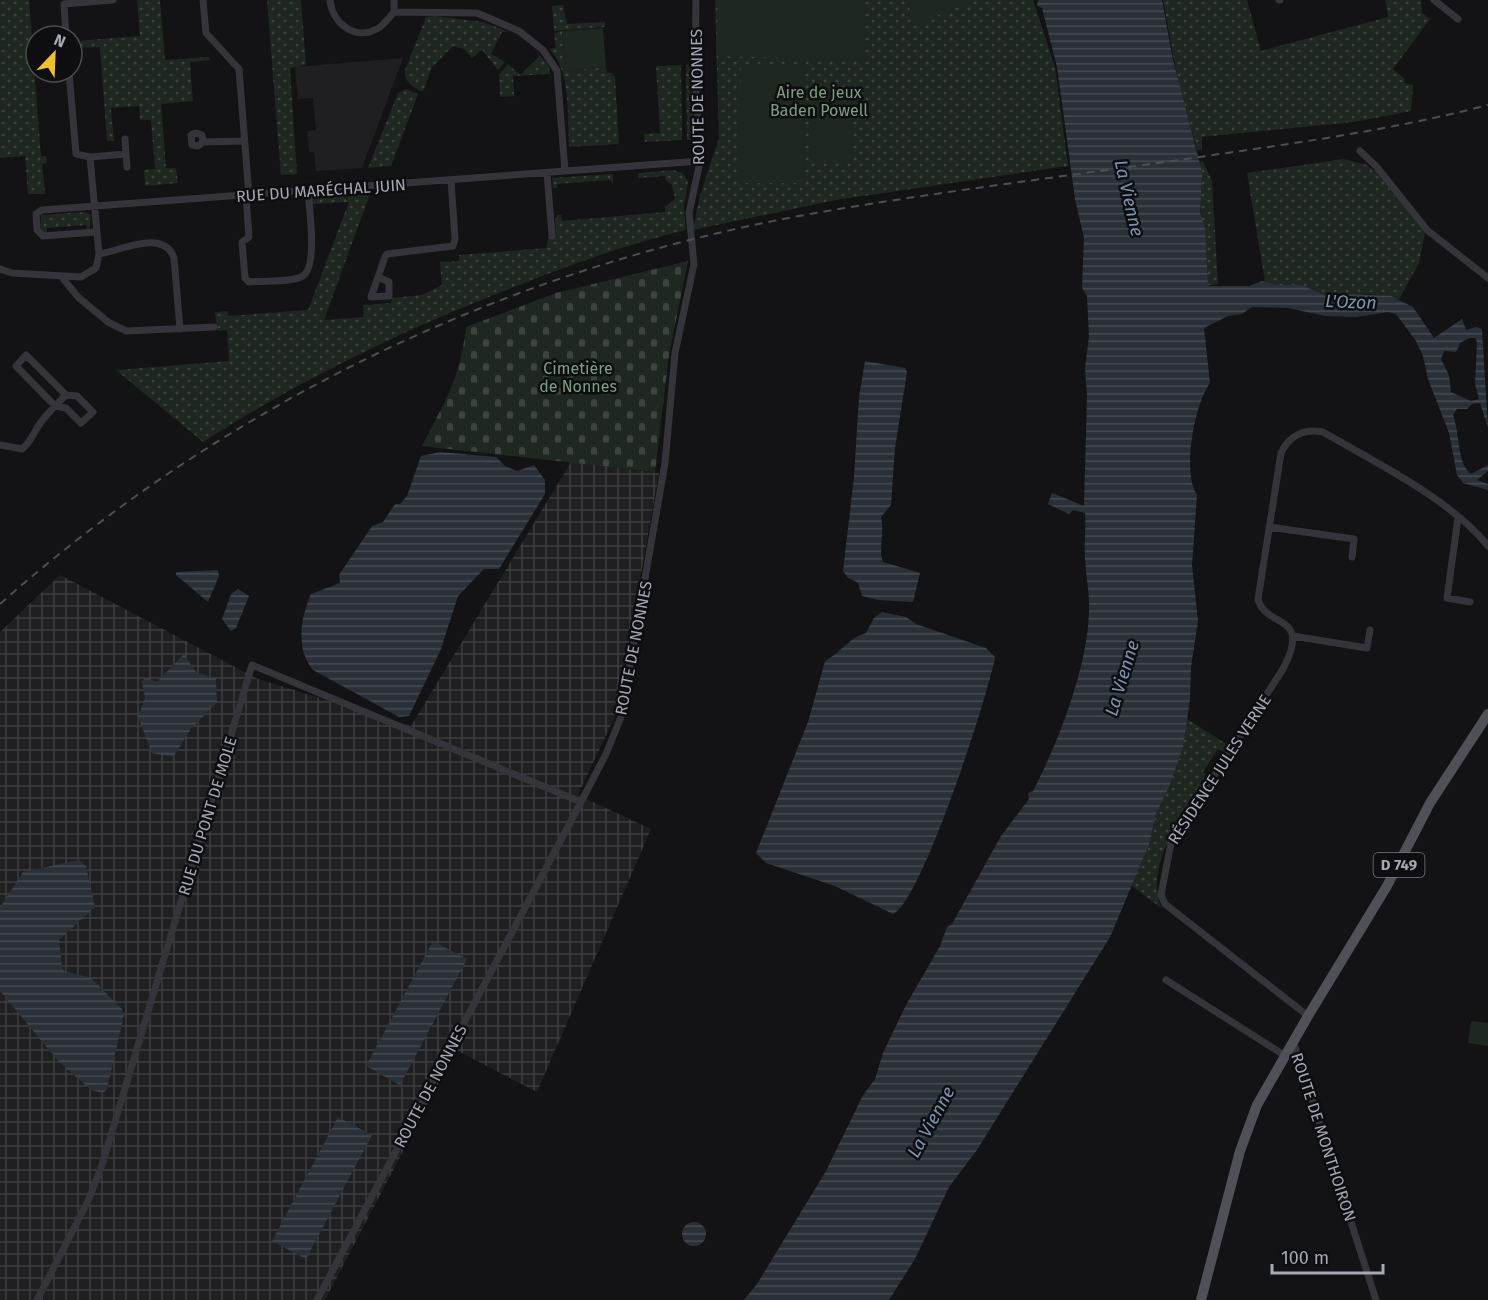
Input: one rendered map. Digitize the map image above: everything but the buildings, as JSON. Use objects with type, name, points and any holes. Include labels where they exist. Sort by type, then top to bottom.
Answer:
[{"type":"main road","name":"D 749","points":[[1201,1300],[1249,1124],[1284,1055],[1387,886],[1440,786],[1488,714]]},
{"type":"street","points":[[65,24],[64,4],[113,0]]},
{"type":"street","points":[[203,0],[206,33],[238,69],[249,237],[242,242],[245,278],[249,282],[299,278],[306,273],[312,260],[308,191]]},
{"type":"street","points":[[330,0],[333,14],[339,22],[358,32],[376,30],[394,12],[394,0]]},
{"type":"street","name":"ROUTE DE NONNES","points":[[317,1300],[581,802],[616,730],[625,699],[665,463],[675,353],[694,264],[689,213],[700,161],[695,73],[696,0]]},
{"type":"street","points":[[1434,0],[1458,19]]},
{"type":"street","points":[[394,12],[477,14],[519,31],[543,50],[557,71],[565,171]]},
{"type":"street","points":[[69,84],[74,148],[81,157],[126,154]]},
{"type":"street","points":[[125,139],[127,167]]},
{"type":"street","points":[[203,142],[244,141]]},
{"type":"street","points":[[1360,151],[1376,166],[1427,230],[1488,278]]},
{"type":"street","points":[[0,269],[12,273],[62,276],[87,275],[96,268],[99,254],[90,157]]},
{"type":"street","name":"RUE DU MARÉCHAL JUIN","points":[[96,232],[43,236],[37,230],[36,214],[39,210],[94,208],[700,161]]},
{"type":"street","points":[[547,173],[552,236]]},
{"type":"street","points":[[378,276],[387,254],[453,246],[455,239],[451,180]]},
{"type":"street","points":[[99,254],[123,247],[146,244],[160,244],[169,249],[174,258],[180,329]]},
{"type":"street","points":[[62,276],[78,297],[120,329],[141,333],[214,327]]},
{"type":"street","points":[[26,355],[66,395],[77,396],[93,412],[81,423],[66,408],[55,406],[16,366],[26,355]]},
{"type":"street","points":[[0,445],[22,449],[30,443],[41,422],[66,395]]},
{"type":"street","points":[[1370,630],[1367,648],[1293,636],[1283,622],[1263,609],[1258,599],[1279,464],[1284,447],[1294,436],[1315,430],[1323,432],[1381,466],[1458,518],[1488,546]]},
{"type":"street","points":[[1458,518],[1447,598],[1470,602]]},
{"type":"street","points":[[1269,527],[1354,539],[1352,557]]},
{"type":"street","name":"RÉSIDENCE JULES VERNE","points":[[1293,636],[1291,652],[1283,669],[1171,843],[1161,895],[1165,904],[1308,1016]]},
{"type":"street","name":"RUE DU PONT DE MOLE","points":[[37,1300],[88,1201],[102,1165],[252,666],[581,802]]},
{"type":"street","points":[[1166,980],[1284,1055]]},
{"type":"street","name":"ROUTE DE MONTHOIRON","points":[[1291,1044],[1295,1047],[1321,1125],[1376,1300]]},
{"type":"shaded area","points":[[403,58],[362,168],[316,171],[314,152],[309,152],[307,131],[316,130],[313,98],[298,99],[295,67]]},
{"type":"shaded area","points":[[571,462],[659,473],[616,714],[578,795],[651,829],[537,1092],[456,1050],[325,1300],[0,1300],[0,632],[60,575],[258,679],[411,726]]},
{"type":"green space","points":[[0,0],[29,0],[31,24],[24,24],[24,84],[35,84],[41,156],[46,156],[47,163],[42,164],[45,194],[28,194],[25,156],[0,158]]},
{"type":"green space","points":[[137,0],[160,0],[165,60],[209,57],[210,60],[190,62],[193,101],[161,104],[166,168],[176,168],[178,183],[145,186],[144,170],[155,169],[151,120],[140,120],[139,106],[111,108],[114,141],[107,141],[100,47],[84,48],[84,40],[140,36]]},
{"type":"green space","points":[[267,0],[301,0],[306,65],[290,68],[297,174],[281,175]]},
{"type":"green space","name":"Aire de jeux Baden Powell","points":[[715,0],[1033,0],[1055,67],[1068,166],[836,200],[693,230],[700,195],[719,138]]},
{"type":"green space","points":[[718,0],[864,0],[863,60],[716,56]]},
{"type":"green space","points":[[907,0],[971,0],[971,2],[914,25]]},
{"type":"green space","points":[[1163,0],[1247,0],[1261,51],[1388,17],[1385,0],[1421,0],[1422,13],[1430,19],[1393,69],[1405,79],[1404,83],[1413,85],[1411,111],[1354,122],[1202,137],[1202,150],[1197,150],[1179,86]]},
{"type":"green space","points":[[563,5],[567,24],[605,22],[605,27],[554,31],[552,6]]},
{"type":"green space","points":[[426,17],[483,22],[509,32],[502,32],[491,54],[505,62],[498,70],[482,50],[472,58],[464,49],[453,46],[432,67],[423,92],[416,88],[407,81],[405,70]]},
{"type":"green space","points":[[603,28],[606,67],[566,71],[562,31]]},
{"type":"green space","points":[[562,31],[566,71],[606,67],[607,73],[615,77],[619,144],[569,147],[565,82],[562,70],[549,49],[556,48],[554,33]]},
{"type":"green space","points":[[536,51],[548,65],[552,80],[550,74],[513,76],[514,96],[500,97],[499,75],[508,64],[520,75],[539,57]]},
{"type":"green space","points":[[691,64],[694,139],[687,140],[686,65]]},
{"type":"green space","points":[[681,65],[682,140],[645,142],[644,134],[660,133],[656,66]]},
{"type":"green space","points":[[741,66],[805,67],[803,183],[737,183]]},
{"type":"green space","points":[[406,89],[418,94],[391,166],[368,168],[398,93]]},
{"type":"green space","points":[[813,94],[854,96],[851,162],[810,160]]},
{"type":"green space","points":[[1343,159],[1367,165],[1376,172],[1425,233],[1419,263],[1399,299],[1372,294],[1328,296],[1301,285],[1276,285],[1265,282],[1247,173]]},
{"type":"green space","points":[[1203,161],[1212,181],[1218,284],[1205,286],[1198,162]]},
{"type":"green space","points":[[673,170],[682,173],[688,181],[684,208],[686,230],[639,242],[571,265],[426,323],[312,378],[203,442],[116,370],[229,361],[227,330],[217,331],[215,312],[228,311],[228,316],[308,310],[349,202],[312,204],[311,198],[370,194],[324,320],[364,317],[363,305],[391,303],[392,298],[422,295],[442,285],[440,262],[459,261],[459,255],[546,248],[549,235],[556,234],[555,220],[558,215],[561,215],[562,221],[665,212],[665,207],[675,199],[672,185],[666,181],[665,176],[638,178],[638,173]]},
{"type":"green space","points":[[613,174],[613,184],[610,180],[557,184],[557,188],[553,188],[552,178]]},
{"type":"green space","points":[[85,212],[91,215],[90,229],[87,230],[86,225],[47,228],[47,234],[40,231],[41,215]]},
{"type":"green space","name":"Cimetière de Nonnes","points":[[688,261],[669,355],[655,472],[422,446],[456,376],[466,327],[556,293]]},
{"type":"green space","points":[[1187,719],[1228,745],[1224,752],[1218,749],[1203,772],[1209,776],[1178,822],[1162,856],[1157,890],[1161,908],[1132,886],[1149,845],[1156,814],[1169,787],[1183,748]]},
{"type":"green space","points":[[1471,1021],[1488,1023],[1488,1046],[1468,1043]]},
{"type":"water","points":[[1038,0],[1162,0],[1173,60],[1202,172],[1200,212],[1205,229],[1208,286],[1249,286],[1262,281],[1276,285],[1301,285],[1328,296],[1351,294],[1391,296],[1413,307],[1434,338],[1462,319],[1466,330],[1476,327],[1482,329],[1488,428],[1480,403],[1472,404],[1467,409],[1457,409],[1453,415],[1463,463],[1471,474],[1488,465],[1488,471],[1477,480],[1488,484],[1488,490],[1463,483],[1457,475],[1449,433],[1428,379],[1423,356],[1416,341],[1396,314],[1388,312],[1356,317],[1325,316],[1288,308],[1252,307],[1242,314],[1228,316],[1204,328],[1210,383],[1199,406],[1190,456],[1190,472],[1197,495],[1192,565],[1198,621],[1183,748],[1169,787],[1156,814],[1149,845],[1110,937],[977,1150],[949,1187],[915,1259],[889,1300],[744,1300],[757,1284],[826,1171],[863,1095],[875,1079],[883,1053],[906,1005],[940,946],[947,927],[952,924],[1001,836],[1029,799],[1028,793],[1033,791],[1070,705],[1083,658],[1089,606],[1085,513],[1073,510],[1069,514],[1048,504],[1052,493],[1084,506],[1087,397],[1085,368],[1089,337],[1087,296],[1082,288],[1084,238],[1075,199],[1057,67],[1042,8],[1037,6]],"holes":[[[1469,338],[1475,338],[1477,342],[1475,384],[1479,399],[1471,401],[1451,392],[1449,375],[1441,359],[1444,351],[1456,352],[1460,343]]]},
{"type":"water","points":[[865,361],[905,368],[907,372],[895,448],[891,505],[881,517],[881,552],[883,562],[920,573],[913,602],[878,600],[862,596],[858,583],[847,577],[843,571],[854,477],[859,397]]},
{"type":"water","points":[[440,452],[496,457],[505,466],[517,471],[534,465],[545,480],[545,494],[499,569],[484,569],[458,596],[441,649],[409,716],[399,717],[313,670],[304,652],[302,622],[311,594],[340,583],[339,575],[372,526],[383,522],[395,504],[400,504],[407,496],[421,456]]},
{"type":"water","points":[[218,570],[219,576],[208,602],[176,575],[176,572]]},
{"type":"water","points":[[238,589],[249,596],[236,628],[231,631],[222,619],[231,594]]},
{"type":"water","points":[[882,612],[906,617],[916,624],[986,648],[995,657],[967,751],[936,837],[905,901],[893,914],[835,886],[766,863],[756,853],[808,722],[825,661],[854,638],[866,633],[874,618]]},
{"type":"water","points":[[184,654],[196,672],[216,679],[217,702],[191,729],[173,757],[152,753],[138,717],[145,698],[142,681],[146,678],[157,682]]},
{"type":"water","points":[[79,860],[86,866],[95,907],[59,940],[62,967],[64,971],[91,978],[122,1009],[124,1015],[107,1089],[103,1093],[91,1090],[59,1062],[0,991],[0,908],[23,872]]},
{"type":"water","points":[[433,941],[467,959],[400,1085],[366,1066]]},
{"type":"water","points":[[338,1117],[372,1135],[306,1259],[272,1241]]},
{"type":"water","points":[[694,1222],[702,1226],[706,1234],[702,1242],[694,1246],[686,1242],[682,1234],[686,1226]]},
{"type":"railway","points":[[0,604],[87,532],[178,467],[274,408],[373,356],[475,310],[581,272],[689,240],[799,216],[956,191],[1321,139],[1422,121],[1488,105]]},
{"type":"water label","name":"La Vienne","points":[[1129,198]]},
{"type":"water label","name":"L'Ozon","points":[[1351,302]]},
{"type":"water label","name":"La Vienne","points":[[1122,678]]},
{"type":"water label","name":"La Vienne","points":[[931,1122]]}]
